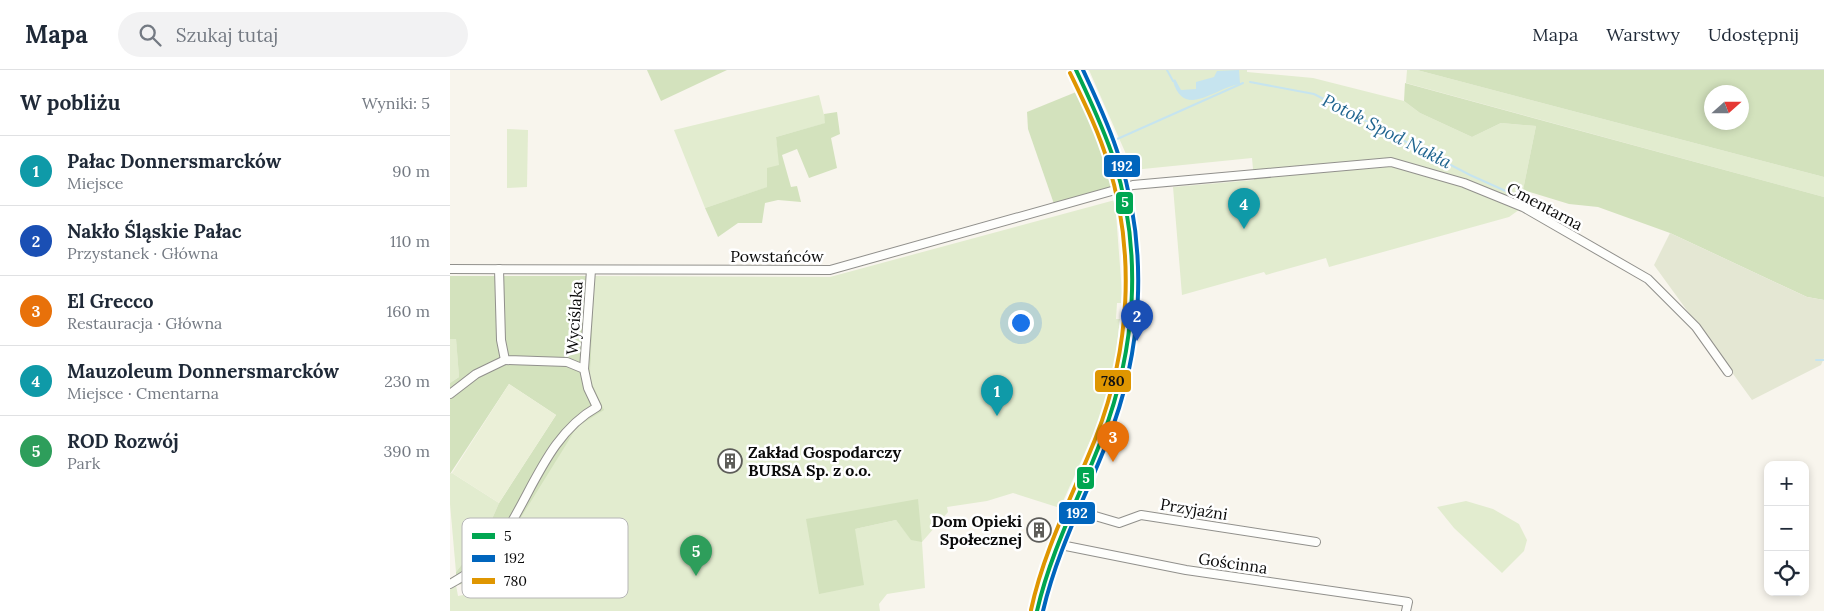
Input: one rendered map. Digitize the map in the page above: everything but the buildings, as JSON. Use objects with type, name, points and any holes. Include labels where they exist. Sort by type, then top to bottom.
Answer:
[{"type":"main road","points":[[1037,611],[1044,576],[1056,544],[1111,415],[1126,354],[1132,308],[1129,230],[1122,188],[1103,131],[1076,70]]},
{"type":"street","name":"Cmentarna","points":[[1122,188],[1133,185],[1390,162],[1416,168],[1464,183],[1523,207],[1648,279],[1696,327],[1728,372]]},
{"type":"street","name":"Powstańców","points":[[450,269],[830,270],[1122,188]]},
{"type":"street","points":[[499,269],[501,340],[505,360]]},
{"type":"street","name":"Wyciślaka","points":[[513,518],[559,442],[576,421],[597,407],[588,388],[584,369],[591,270]]},
{"type":"street","points":[[450,394],[476,374],[505,360],[567,362],[584,369]]},
{"type":"street","name":"Przyjaźni","points":[[1071,509],[1119,523],[1141,515],[1316,542]]},
{"type":"street","name":"Gościnna","points":[[1056,544],[1186,570],[1408,602],[1406,611]]},
{"type":"street","name":"Wyciślaka","points":[[450,583],[462,576]]},
{"type":"green space","points":[[647,70],[727,70],[661,101]]},
{"type":"green space","points":[[1089,70],[1247,70],[1247,72],[1313,78],[1404,101],[1420,113],[1472,137],[1501,123],[1536,126],[1523,190],[1531,194],[1529,200],[1567,218],[1562,230],[1523,207],[1509,217],[1329,267],[1326,258],[1266,275],[1264,272],[1182,295],[1173,187],[1254,180],[1252,158],[1133,170]]},
{"type":"green space","points":[[1407,70],[1417,70],[1824,177],[1824,197],[1406,83]]},
{"type":"green space","points":[[1417,70],[1824,70],[1824,177]]},
{"type":"green space","points":[[1405,83],[1824,197],[1824,300],[1807,297],[1670,233],[1598,207],[1569,204],[1523,190],[1536,126],[1501,123],[1472,137],[1420,113],[1404,101]]},
{"type":"green space","points":[[1081,90],[1116,187],[1054,204],[1028,129],[1027,112]]},
{"type":"green space","points":[[819,95],[826,123],[776,137],[780,165],[768,187],[705,208],[674,130]]},
{"type":"green space","points":[[837,112],[840,134],[831,138],[837,168],[809,178],[797,149],[782,155],[791,187],[797,186],[801,202],[778,200],[765,203],[762,223],[738,223],[718,237],[705,208],[767,187],[767,168],[779,165],[776,137],[825,123],[824,114]]},
{"type":"green space","points":[[507,129],[528,130],[527,187],[507,188]]},
{"type":"green space","points":[[1115,200],[1122,293],[1121,303],[1117,303],[1116,319],[1120,319],[1114,371],[1099,421],[1060,508],[1013,493],[987,501],[947,507],[948,512],[922,542],[925,588],[887,594],[879,604],[880,611],[450,611],[450,589],[456,585],[458,596],[462,595],[462,598],[628,598],[628,518],[516,518],[577,427],[603,410],[590,379],[595,276],[830,277]],"holes":[[[918,499],[911,539],[896,520],[855,529]]]},
{"type":"green space","points":[[1670,233],[1807,297],[1824,300],[1824,358],[1821,365],[1752,400],[1654,265]]},
{"type":"green space","points":[[450,276],[595,276],[590,379],[604,410],[577,427],[521,518],[492,518],[499,503],[556,415],[509,384],[450,474],[450,383],[459,377],[456,339],[450,339]]},
{"type":"green space","points":[[456,338],[459,377],[450,383],[450,339]]},
{"type":"green space","points":[[509,384],[556,415],[499,503],[452,473]]},
{"type":"green space","points":[[452,473],[499,503],[492,518],[462,518],[462,564],[456,572],[450,504],[450,474]]},
{"type":"green space","points":[[918,499],[922,542],[911,540],[896,520],[855,529],[864,585],[819,594],[806,519]]},
{"type":"green space","points":[[1466,501],[1493,509],[1519,524],[1527,540],[1524,551],[1502,573],[1454,528],[1437,507]]},
{"type":"green space","points":[[462,564],[462,584],[456,585],[456,572]]},
{"type":"water","points":[[1239,70],[1240,84],[1193,100],[1185,98],[1178,92],[1173,81],[1175,79],[1181,90],[1196,89],[1196,82],[1214,77],[1217,71]]},
{"type":"waterway","name":"Potok Spod Nakła","points":[[1167,70],[1173,81]]},
{"type":"waterway","name":"Potok Spod Nakła","points":[[1250,82],[1314,94],[1470,175],[1519,197]]},
{"type":"waterway","points":[[1115,140],[1243,83]]},
{"type":"waterway","name":"Potok Spod Nakła","points":[[1816,360],[1824,360]]},
{"type":"transit line","name":"5","points":[[1037,611],[1050,566],[1102,438],[1113,404],[1122,370],[1132,300],[1132,265],[1123,195],[1106,137],[1076,70]]},
{"type":"transit line","name":"192","points":[[1043,611],[1056,567],[1119,408],[1135,337],[1138,301],[1138,264],[1129,192],[1111,135],[1083,70]]},
{"type":"transit line","name":"780","points":[[1031,610],[1043,565],[1096,437],[1107,404],[1116,370],[1125,301],[1123,231],[1117,197],[1100,140],[1070,73]]},
{"type":"place","name":"Mauzoleum Donnersmarcków","points":[[1244,229]]},
{"type":"place","name":"Nakło Śląskie Pałac","points":[[1137,341]]},
{"type":"place","name":"Pałac Donnersmarcków","points":[[997,416]]},
{"type":"place","name":"Zakład Gospodarczy BURSA Sp. z o.o.","points":[[730,461]]},
{"type":"place","name":"El Grecco","points":[[1113,462]]},
{"type":"place","name":"Dom Opieki Społecznej","points":[[1039,530]]},
{"type":"place","name":"ROD Rozwój","points":[[696,576]]}]
